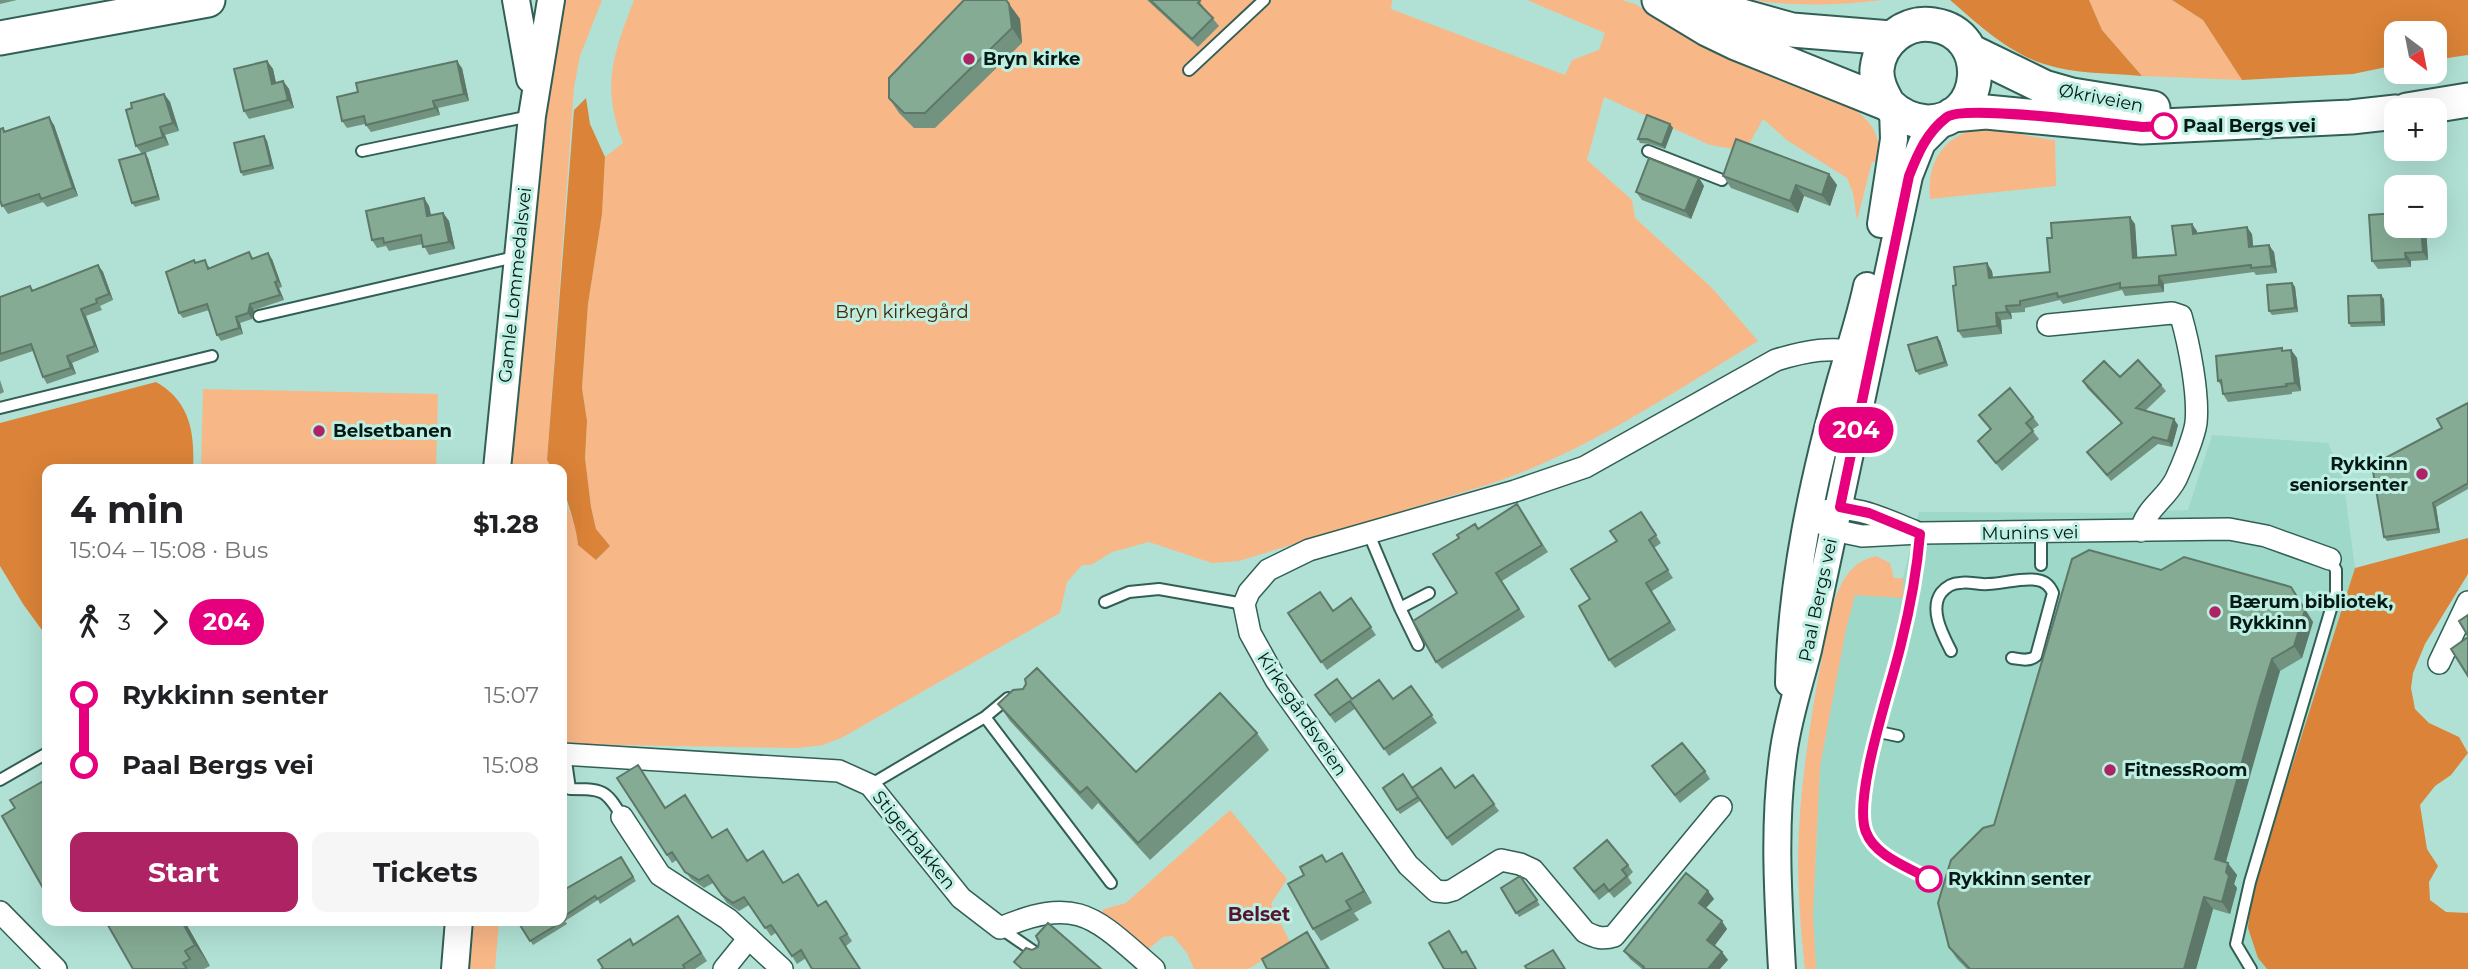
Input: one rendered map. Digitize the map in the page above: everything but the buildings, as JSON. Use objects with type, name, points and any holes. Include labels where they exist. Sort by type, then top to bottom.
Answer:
[{"type":"main road","points":[[0,38],[208,0]]},
{"type":"main road","points":[[1659,0],[1707,29],[1737,43],[1919,121],[1933,122],[1950,116],[1966,102],[1973,86],[1975,68],[1970,51],[1963,40],[1952,31],[1927,23],[1914,25],[1891,38],[1881,53],[1877,71],[1880,89],[1891,107]]},
{"type":"main road","points":[[1684,0],[1791,30],[1891,38]]},
{"type":"main road","name":"Økriveien","points":[[1970,51],[2044,87],[2072,95],[2238,122]]},
{"type":"main road","points":[[2447,103],[2468,100]]},
{"type":"main road","name":"Økriveien","points":[[1950,116],[1986,112],[2142,127],[2384,113]]},
{"type":"street","name":"Gamle Lommedalsvei","points":[[516,0],[533,109]]},
{"type":"street","name":"Gamle Lommedalsvei","points":[[498,464],[533,109],[551,0]]},
{"type":"street","name":"Paal Bergs vei","points":[[1788,723],[1808,649],[1837,519],[1861,352],[1861,314],[1883,216],[1894,139],[1891,107]]},
{"type":"street","name":"Paal Bergs vei","points":[[1782,969],[1778,902],[1779,830],[1797,575],[1822,450],[1861,352],[1909,176],[1922,143],[1950,116]]},
{"type":"street","points":[[2048,325],[2172,313],[2181,316],[2190,355],[2196,424],[2175,480],[2143,519],[2141,531]]},
{"type":"street","points":[[1244,604],[1249,592],[1268,570],[1309,550],[1515,491],[1585,467],[1776,360],[1809,350],[1861,352]]},
{"type":"street","name":"Munins vei","points":[[1809,515],[1837,519],[1862,536],[2229,529],[2279,540],[2330,559]]},
{"type":"street","points":[[2439,663],[2468,602]]},
{"type":"street","name":"Kirkegårdsveien","points":[[1244,604],[1250,633],[1276,680],[1408,865],[1436,891],[1453,890],[1501,860],[1520,864],[1533,870],[1585,932],[1606,939],[1614,936],[1721,807]]},
{"type":"street","name":"Stigerbakken","points":[[567,754],[839,771],[870,785],[961,898],[1000,928]]},
{"type":"street","points":[[622,817],[660,875],[715,909],[782,969]]},
{"type":"street","points":[[1000,928],[1029,916],[1059,911],[1081,914],[1101,925],[1154,969]]},
{"type":"street","points":[[0,912],[56,969]]},
{"type":"street","points":[[454,969],[458,926]]},
{"type":"street","points":[[724,969],[749,938]]},
{"type":"lane","points":[[1189,70],[1264,0]]},
{"type":"lane","points":[[362,151],[533,109]]},
{"type":"lane","points":[[1648,151],[1722,180]]},
{"type":"lane","points":[[259,316],[519,256]]},
{"type":"lane","points":[[0,408],[212,356]]},
{"type":"lane","points":[[1368,532],[1418,645]]},
{"type":"lane","points":[[2041,533],[2041,565]]},
{"type":"lane","points":[[1920,534],[1917,570],[1904,631],[1879,732],[1869,761],[1863,819],[1866,833],[1875,849],[1929,879]]},
{"type":"lane","points":[[2251,969],[2236,944],[2250,882],[2336,592],[2336,570],[2330,559]]},
{"type":"lane","points":[[1951,651],[1937,614],[1939,596],[1948,587],[1962,582],[1992,584],[2040,580],[2047,584],[2053,593],[2036,656],[2032,660],[2012,658]]},
{"type":"lane","points":[[1105,602],[1129,592],[1159,589],[1244,604]]},
{"type":"lane","points":[[1400,608],[1429,593]]},
{"type":"lane","points":[[870,785],[985,717],[1011,695],[1021,698]]},
{"type":"lane","points":[[985,717],[1111,883]]},
{"type":"lane","points":[[1879,732],[1898,736]]},
{"type":"lane","points":[[0,780],[42,756]]},
{"type":"lane","points":[[567,774],[570,789],[596,789],[611,797],[622,817]]},
{"type":"lane","points":[[1000,928],[1042,957]]},
{"type":"shaded area","points":[[1950,0],[2089,0],[2102,30],[2142,76],[2067,70],[2030,59],[1994,36]]},
{"type":"shaded area","points":[[2172,0],[2468,0],[2468,55],[2447,58],[2447,21],[2384,21],[2384,68],[2353,74],[2242,80],[2203,20]]},
{"type":"shaded area","points":[[586,98],[590,124],[605,157],[602,214],[588,304],[582,388],[587,421],[585,458],[591,507],[596,529],[610,546],[596,560],[578,545],[567,499],[567,464],[549,464],[547,460],[574,110]]},
{"type":"shaded area","points":[[156,382],[183,408],[191,431],[193,464],[42,464],[42,630],[0,566],[0,423]]},
{"type":"shaded area","points":[[2212,435],[2328,443],[2343,478],[2355,568],[2316,697],[2258,958],[2267,969],[1816,969],[1813,915],[1820,766],[1855,595],[1903,597],[1903,578],[1919,512],[2111,513],[2188,510]]},
{"type":"shaded area","points":[[2468,538],[2468,574],[2425,644],[2413,673],[2411,688],[2415,709],[2429,723],[2459,737],[2468,753],[2451,775],[2435,786],[2420,805],[2427,849],[2438,866],[2429,882],[2430,900],[2446,912],[2468,913],[2468,969],[2267,969],[2258,958],[2248,928],[2251,895],[2355,568]]},
{"type":"green space","points":[[559,0],[602,0],[580,56],[574,87],[547,460],[549,464],[511,464]]},
{"type":"green space","name":"Bryn kirkegård","points":[[634,0],[1392,0],[1391,9],[1565,75],[1572,60],[1599,50],[1605,33],[1527,0],[1622,0],[1852,108],[1871,125],[1878,144],[1880,162],[1872,162],[1857,220],[1853,193],[1847,178],[1788,141],[1763,119],[1745,151],[1710,145],[1604,97],[1587,160],[1632,200],[1635,218],[1712,288],[1758,341],[1661,401],[1594,438],[1526,471],[1490,484],[1239,561],[1212,563],[1149,542],[1112,552],[1091,565],[1082,565],[1067,582],[1060,613],[843,737],[823,745],[798,748],[567,744],[567,505],[577,529],[578,545],[597,560],[610,546],[596,529],[591,507],[585,458],[587,421],[582,388],[588,304],[602,214],[605,157],[623,143],[616,123],[611,87],[620,38]]},
{"type":"green space","points":[[1754,0],[1883,0],[1785,4]]},
{"type":"green space","points":[[2089,0],[2172,0],[2203,20],[2242,80],[2142,76],[2102,30]]},
{"type":"green space","points":[[1984,126],[2055,140],[2056,186],[1930,199],[1932,172],[1941,151],[1958,136]]},
{"type":"green space","name":"Belsetbanen","points":[[203,389],[438,394],[436,464],[201,464]]},
{"type":"green space","points":[[1876,556],[1890,563],[1894,578],[1903,578],[1903,598],[1855,595],[1846,629],[1820,766],[1813,915],[1816,969],[1805,969],[1799,899],[1800,807],[1818,682],[1829,620],[1837,593],[1847,574],[1855,566]]},
{"type":"green space","points":[[1230,810],[1287,879],[1271,904],[1291,944],[1248,969],[1194,969],[1187,953],[1173,936],[1163,937],[1147,950],[1099,916],[1104,909],[1126,903]]},
{"type":"green space","points":[[474,926],[499,926],[495,969],[470,969]]},
{"type":"bus line","name":"204","points":[[1929,879],[1875,849],[1866,833],[1863,819],[1869,761],[1902,643],[1917,570],[1920,534],[1869,513],[1840,507],[1909,176],[1922,143],[1952,115],[1986,112],[2142,127],[2164,126]]},
{"type":"place","name":"Bryn kirke","points":[[969,59]]},
{"type":"place","name":"Paal Bergs vei","points":[[2164,126]]},
{"type":"place","name":"Belsetbanen","points":[[319,431]]},
{"type":"place","name":"Rykkinn seniorsenter","points":[[2422,474]]},
{"type":"place","name":"Bærum bibliotek, Rykkinn","points":[[2215,612]]},
{"type":"place","name":"FitnessRoom","points":[[2110,770]]},
{"type":"place","name":"Rykkinn senter","points":[[1929,879]]},
{"type":"district","name":"Belset","points":[[1259,914]]}]
